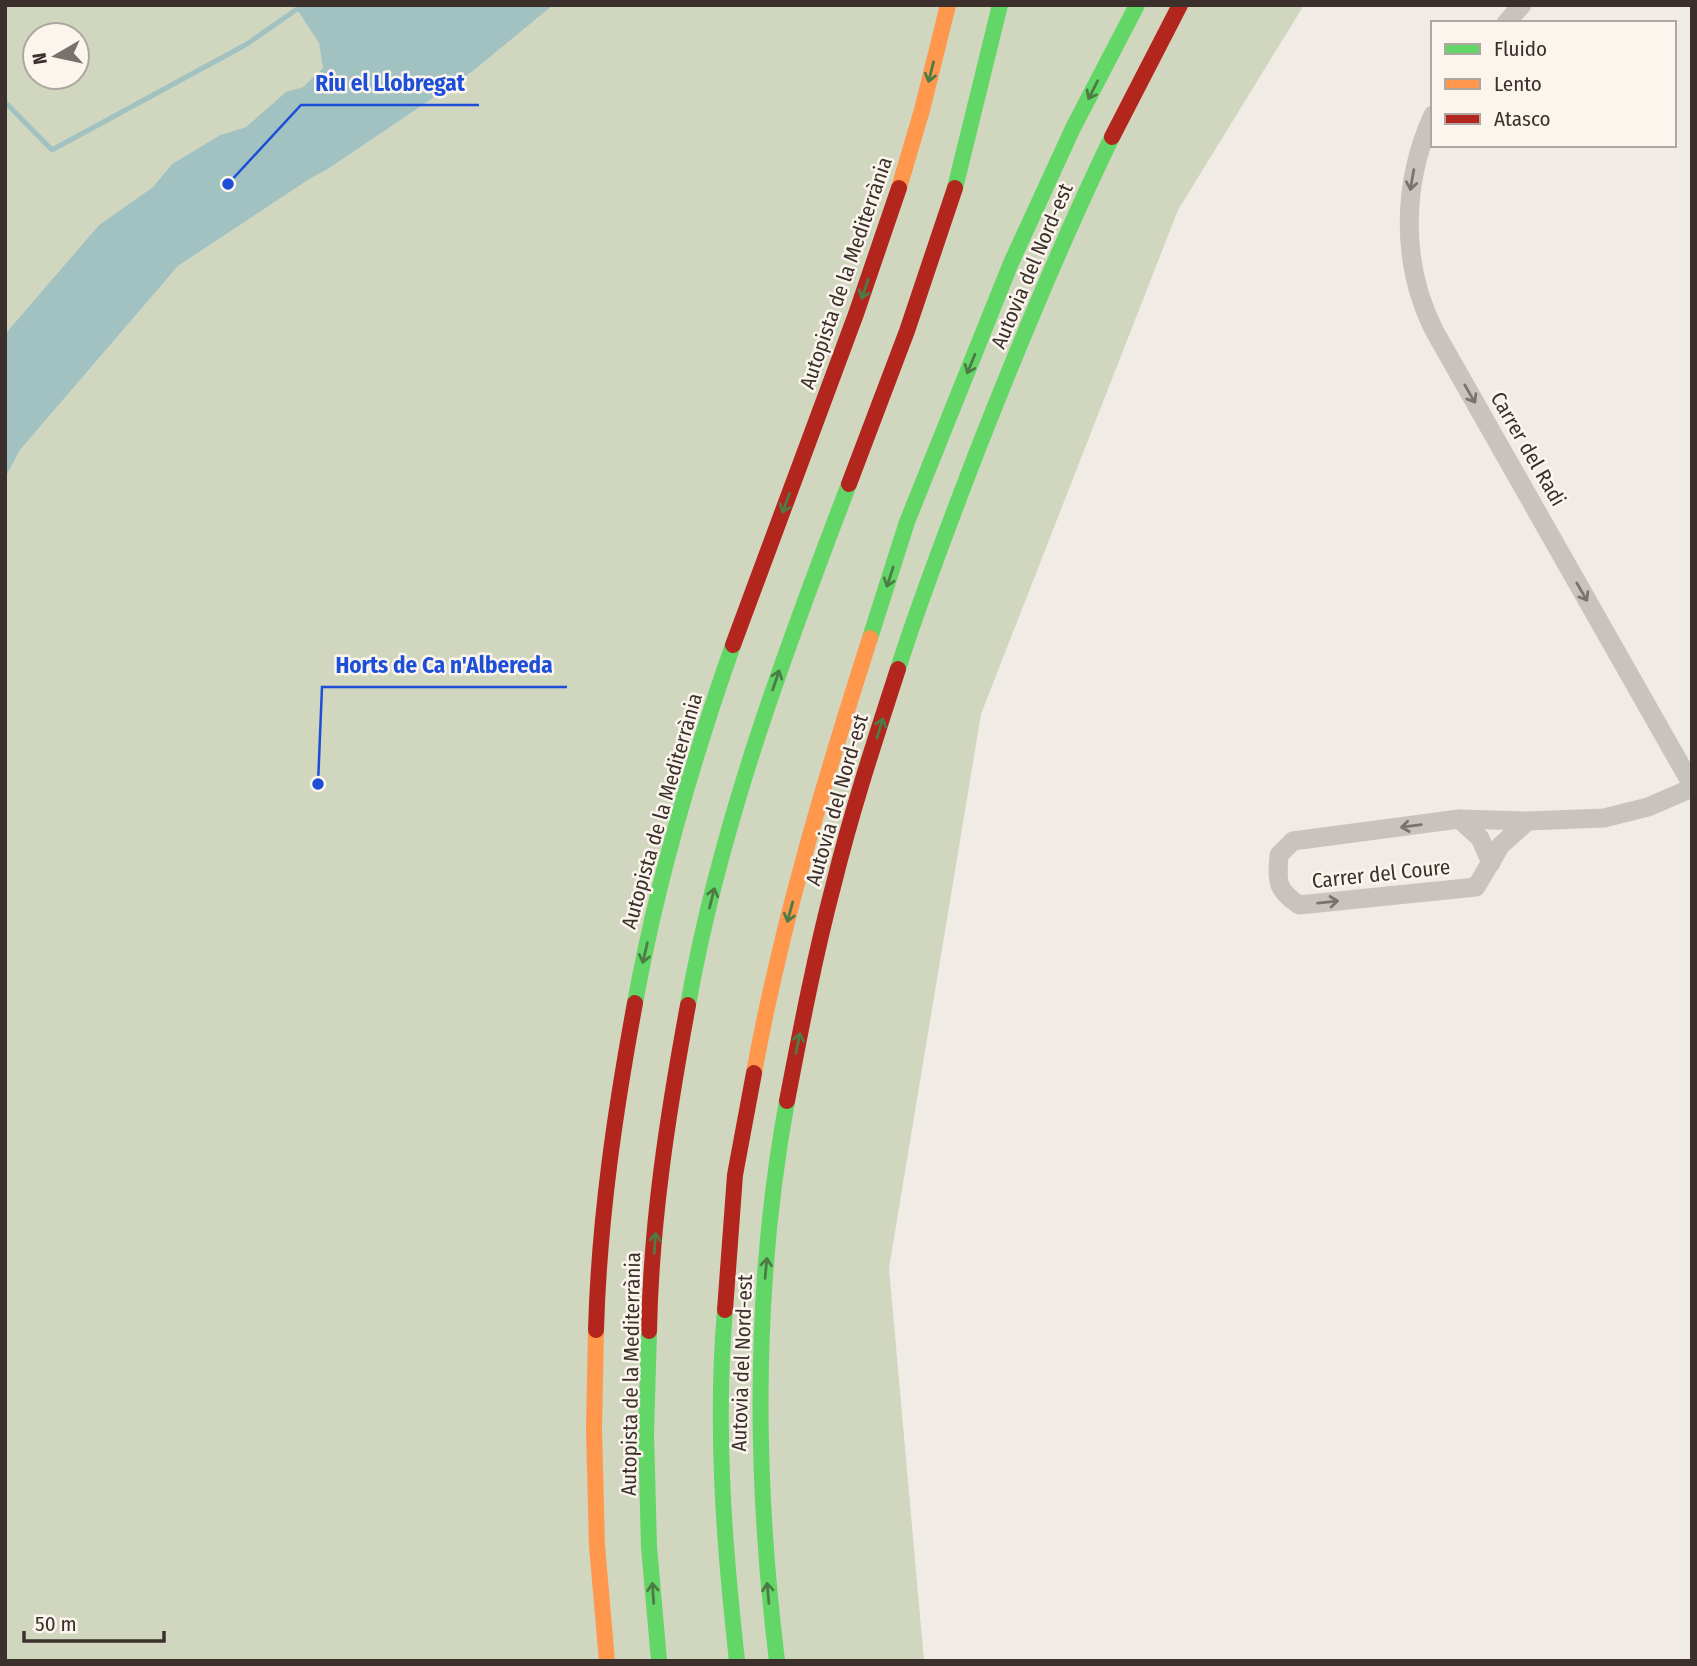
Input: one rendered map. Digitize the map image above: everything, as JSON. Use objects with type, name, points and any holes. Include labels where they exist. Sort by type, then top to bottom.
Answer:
[{"type":"highway","name":"Autopista de la Mediterrània","points":[[607,1661],[593,1449],[598,1319],[606,1204],[616,1116],[643,961],[670,848],[701,739],[883,235],[927,89],[948,5]]},
{"type":"highway","name":"Autopista de la Mediterrània","points":[[659,1661],[649,1544],[650,1312],[660,1187],[690,997],[711,899],[750,757],[956,185],[1000,5]]},
{"type":"highway","name":"Autovia del Nord-est","points":[[737,1661],[722,1495],[723,1329],[735,1175],[770,986],[822,787],[907,522],[1011,263],[1073,128],[1137,5]]},
{"type":"highway","name":"Autovia del Nord-est","points":[[776,1661],[763,1536],[760,1460],[760,1366],[765,1278],[773,1188],[782,1131],[825,916],[859,793],[941,541],[1049,274],[1107,144],[1180,5]]},
{"type":"street","points":[[1508,21],[1522,5]]},
{"type":"street","name":"Carrer del Radi","points":[[1431,121],[1415,165],[1410,193],[1410,245],[1423,305],[1442,344],[1692,786]]},
{"type":"street","name":"Carrer del Coure","points":[[1528,821],[1502,845],[1476,887],[1299,905],[1285,895],[1277,881],[1279,855],[1293,841],[1459,819],[1528,821],[1604,818],[1648,807],[1692,786]]},
{"type":"street","points":[[1459,819],[1480,838],[1491,863]]},
{"type":"green space","points":[[5,5],[294,5],[319,43],[324,68],[303,87],[286,93],[246,127],[220,135],[172,164],[153,187],[99,225],[5,334]]},
{"type":"green space","points":[[553,5],[1304,5],[1178,210],[981,714],[889,1268],[924,1661],[5,1661],[5,478],[20,450],[178,266],[473,71]]},
{"type":"water","points":[[294,5],[553,5],[473,71],[178,266],[20,450],[5,478],[5,334],[99,225],[153,187],[172,164],[220,135],[246,127],[286,92],[303,87],[323,68],[319,43]]},
{"type":"waterway","points":[[5,102],[52,150],[247,44],[303,5]]},
{"type":"traffic: fast","points":[[955,188],[1000,5]]},
{"type":"traffic: fast","points":[[870,638],[907,522],[1011,263],[1073,128],[1137,5]]},
{"type":"traffic: fast","points":[[898,669],[936,561],[1008,374],[1058,254],[1112,137]]},
{"type":"traffic: fast","points":[[688,1005],[701,938],[756,741],[849,484]]},
{"type":"traffic: fast","points":[[635,1003],[677,822],[733,645]]},
{"type":"traffic: fast","points":[[777,1661],[764,1521],[761,1381],[768,1240],[787,1101]]},
{"type":"traffic: fast","points":[[725,1310],[721,1398],[722,1486],[737,1661]]},
{"type":"traffic: fast","points":[[649,1331],[646,1433],[649,1547],[659,1661]]},
{"type":"traffic: slow","points":[[899,188],[948,5]]},
{"type":"traffic: slow","points":[[754,1073],[790,908],[870,638]]},
{"type":"traffic: slow","points":[[596,1330],[594,1429],[597,1546],[607,1661]]},
{"type":"traffic: jam","points":[[1112,137],[1180,5]]},
{"type":"traffic: jam","points":[[733,645],[856,314],[899,188]]},
{"type":"traffic: jam","points":[[849,484],[907,331],[955,188]]},
{"type":"traffic: jam","points":[[787,1101],[827,910],[864,775],[898,669]]},
{"type":"traffic: jam","points":[[596,1330],[609,1166],[635,1003]]},
{"type":"traffic: jam","points":[[649,1331],[653,1249],[662,1168],[688,1005]]},
{"type":"traffic: jam","points":[[725,1310],[735,1175],[754,1073]]},
{"type":"place","name":"Riu el Llobregat","points":[[228,184]]},
{"type":"place","name":"Horts de Ca n'Albereda","points":[[318,784]]}]
